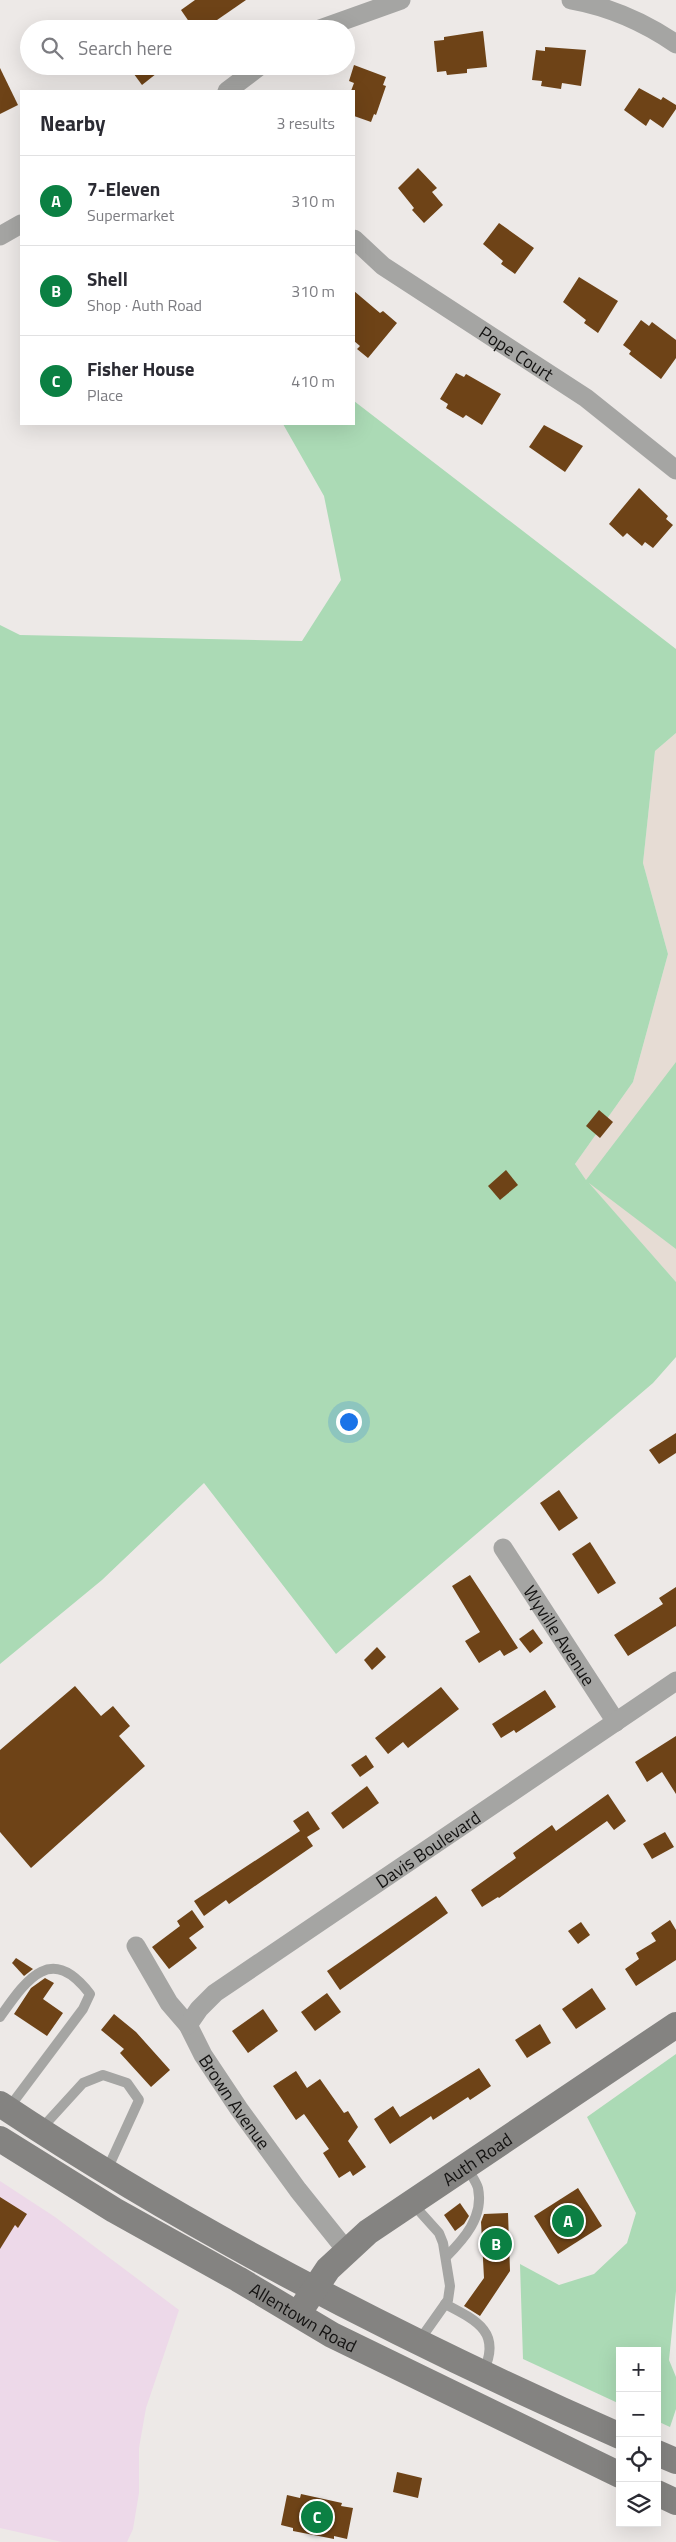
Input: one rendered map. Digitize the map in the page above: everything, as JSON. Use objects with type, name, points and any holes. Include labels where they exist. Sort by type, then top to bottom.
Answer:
[{"type":"main road","name":"Auth Road","points":[[298,2315],[328,2269],[346,2250],[466,2166],[676,2025]]},
{"type":"main road","name":"Allentown Road","points":[[4,2106],[106,2170],[313,2290],[616,2434]]},
{"type":"main road","name":"Allentown Road","points":[[0,2139],[114,2210],[298,2315],[414,2376],[616,2473]]},
{"type":"main road","points":[[661,2455],[676,2461]]},
{"type":"main road","points":[[661,2495],[676,2502]]},
{"type":"street","points":[[345,20],[401,0]]},
{"type":"street","points":[[571,0],[592,4],[648,25],[676,44]]},
{"type":"street","points":[[238,88],[251,75]]},
{"type":"street","points":[[0,236],[20,225]]},
{"type":"street","name":"Pope Court","points":[[355,240],[383,266],[586,398],[676,470]]},
{"type":"street","name":"Wyville Avenue","points":[[503,1548],[616,1722]]},
{"type":"street","name":"Davis Boulevard","points":[[188,2025],[199,2009],[215,1993],[676,1681]]},
{"type":"street","name":"Brown Avenue","points":[[136,1946],[169,2003],[188,2025],[203,2055],[265,2146],[346,2250]]},
{"type":"lane","points":[[0,2017],[18,1991],[44,1968],[56,1967],[79,1980],[90,1994],[83,2009],[4,2106]]},
{"type":"lane","points":[[40,2130],[83,2083],[103,2075],[126,2083],[139,2100],[106,2170]]},
{"type":"lane","points":[[446,2257],[468,2235],[475,2217],[478,2188],[466,2166]]},
{"type":"lane","points":[[412,2203],[439,2233],[446,2257],[450,2286],[445,2304],[419,2341]]},
{"type":"lane","points":[[445,2304],[475,2323],[488,2335],[491,2350],[483,2372]]},
{"type":"shaded area","points":[[676,733],[676,1282],[586,1180],[575,1164],[633,1082],[668,954],[643,863],[655,751]]},
{"type":"shaded area","points":[[0,2181],[55,2217],[179,2310],[146,2408],[139,2448],[139,2493],[133,2529],[127,2542],[62,2542],[0,2528]]},
{"type":"green space","points":[[355,402],[676,649],[676,733],[655,751],[643,863],[668,954],[633,1082],[575,1164],[586,1180],[676,1062],[676,1249],[589,1183],[676,1282],[676,1357],[653,1383],[336,1654],[204,1483],[102,1580],[0,1664],[0,625],[20,635],[302,641],[341,580],[324,496],[284,425],[355,425]]},
{"type":"green space","points":[[676,2054],[676,2291],[669,2360],[676,2377],[676,2409],[670,2427],[661,2423],[661,2347],[616,2347],[616,2402],[523,2359],[520,2264],[559,2285],[594,2274],[627,2243],[636,2213],[587,2117]]},
{"type":"building","points":[[195,0],[246,0],[217,20],[188,20],[181,10]]},
{"type":"building","points":[[483,31],[487,67],[467,69],[467,73],[447,75],[446,71],[437,72],[434,41],[444,40],[444,37]]},
{"type":"building","points":[[545,47],[586,50],[581,86],[562,83],[561,89],[541,86],[542,81],[532,80],[536,50],[545,51]]},
{"type":"building","points":[[355,65],[386,77],[383,85],[386,86],[376,115],[374,114],[371,122],[355,116],[355,90],[351,90],[354,83],[349,81],[351,75],[355,75]]},
{"type":"building","points":[[0,68],[18,105],[0,114]]},
{"type":"building","points":[[135,75],[155,75],[142,85]]},
{"type":"building","points":[[639,88],[661,100],[663,97],[676,105],[676,109],[663,128],[650,119],[646,126],[624,110]]},
{"type":"building","points":[[418,168],[437,188],[432,192],[443,205],[424,223],[412,210],[414,208],[398,188]]},
{"type":"building","points":[[499,223],[534,248],[515,274],[501,264],[503,261],[483,244]]},
{"type":"building","points":[[579,277],[618,301],[598,333],[584,323],[586,320],[563,302]]},
{"type":"building","points":[[355,292],[380,313],[383,311],[397,323],[368,358],[357,349],[360,346],[355,342]]},
{"type":"building","points":[[641,320],[649,326],[652,322],[676,340],[676,358],[661,379],[629,354],[631,351],[623,345]]},
{"type":"building","points":[[456,373],[464,377],[466,374],[501,394],[482,425],[466,415],[463,418],[446,408],[448,404],[440,399]]},
{"type":"building","points":[[544,425],[583,446],[565,472],[529,447]]},
{"type":"building","points":[[639,488],[668,516],[666,519],[673,525],[653,548],[645,542],[642,546],[627,533],[623,537],[609,524]]},
{"type":"building","points":[[599,1110],[613,1122],[600,1138],[586,1126]]},
{"type":"building","points":[[506,1170],[518,1185],[500,1200],[488,1186]]},
{"type":"building","points":[[676,1433],[676,1453],[659,1464],[649,1450]]},
{"type":"building","points":[[559,1490],[578,1518],[559,1531],[540,1503]]},
{"type":"building","points":[[590,1542],[616,1583],[598,1594],[572,1554]]},
{"type":"building","points":[[470,1575],[518,1648],[504,1656],[500,1650],[479,1663],[465,1641],[480,1632],[452,1586]]},
{"type":"building","points":[[676,1587],[676,1626],[628,1656],[614,1635],[663,1604],[659,1598]]},
{"type":"building","points":[[533,1629],[543,1643],[530,1653],[519,1639]]},
{"type":"building","points":[[377,1647],[386,1657],[372,1670],[364,1660]]},
{"type":"building","points":[[75,1686],[101,1716],[113,1706],[130,1726],[119,1736],[145,1766],[31,1868],[0,1832],[0,1750]]},
{"type":"building","points":[[441,1687],[459,1709],[408,1748],[403,1742],[388,1754],[375,1738]]},
{"type":"building","points":[[545,1690],[556,1707],[516,1733],[514,1730],[501,1738],[492,1724]]},
{"type":"building","points":[[676,1736],[676,1794],[662,1772],[647,1782],[635,1762]]},
{"type":"building","points":[[366,1755],[374,1767],[360,1777],[351,1765]]},
{"type":"building","points":[[367,1786],[379,1803],[343,1829],[331,1813]]},
{"type":"building","points":[[608,1794],[626,1821],[614,1830],[607,1821],[499,1898],[482,1907],[471,1890],[516,1858],[513,1853],[552,1825],[556,1831]]},
{"type":"building","points":[[308,1811],[320,1829],[307,1837],[313,1846],[229,1904],[226,1900],[204,1916],[194,1901],[300,1831],[293,1821]]},
{"type":"building","points":[[665,1832],[674,1847],[652,1859],[643,1844]]},
{"type":"building","points":[[436,1896],[448,1913],[340,1990],[327,1971]]},
{"type":"building","points":[[192,1910],[204,1927],[189,1938],[197,1948],[169,1969],[152,1947],[180,1926],[177,1921]]},
{"type":"building","points":[[670,1920],[676,1930],[676,1960],[636,1986],[625,1969],[639,1959],[636,1953],[656,1941],[651,1933]]},
{"type":"building","points":[[581,1922],[590,1935],[578,1944],[568,1931]]},
{"type":"building","points":[[16,1958],[33,1969],[24,1976],[12,1963]]},
{"type":"building","points":[[45,1978],[54,1983],[43,1999],[63,2013],[47,2036],[14,2014],[31,1988]]},
{"type":"building","points":[[592,1988],[606,2009],[576,2029],[562,2009]]},
{"type":"building","points":[[327,1993],[341,2012],[315,2031],[301,2012]]},
{"type":"building","points":[[263,2009],[278,2031],[248,2053],[232,2031]]},
{"type":"building","points":[[114,2014],[136,2032],[170,2070],[151,2087],[120,2053],[124,2049],[101,2030]]},
{"type":"building","points":[[540,2024],[551,2043],[527,2058],[515,2040]]},
{"type":"building","points":[[479,2068],[491,2086],[470,2100],[468,2097],[433,2120],[431,2116],[390,2144],[374,2119],[393,2106],[400,2117]]},
{"type":"building","points":[[296,2071],[307,2088],[320,2079],[344,2113],[348,2111],[358,2127],[348,2141],[366,2167],[353,2176],[350,2171],[339,2178],[323,2153],[329,2149],[304,2114],[296,2120],[273,2086]]},
{"type":"building","points":[[578,2188],[602,2226],[558,2254],[534,2216]]},
{"type":"building","points":[[0,2197],[27,2214],[18,2228],[15,2225],[0,2249]]},
{"type":"building","points":[[460,2203],[469,2216],[464,2224],[455,2231],[444,2215]]},
{"type":"building","points":[[508,2213],[510,2271],[480,2316],[464,2306],[484,2278],[481,2222],[484,2214]]},
{"type":"building","points":[[397,2472],[422,2478],[418,2498],[393,2492]]},
{"type":"building","points":[[301,2494],[342,2503],[341,2506],[353,2508],[347,2539],[334,2536],[334,2539],[293,2531],[293,2528],[281,2525],[287,2495],[300,2498]]},
{"type":"place","name":"7-Eleven","points":[[568,2221]]},
{"type":"place","name":"Shell","points":[[496,2244]]},
{"type":"place","name":"Fisher House","points":[[317,2517]]}]
